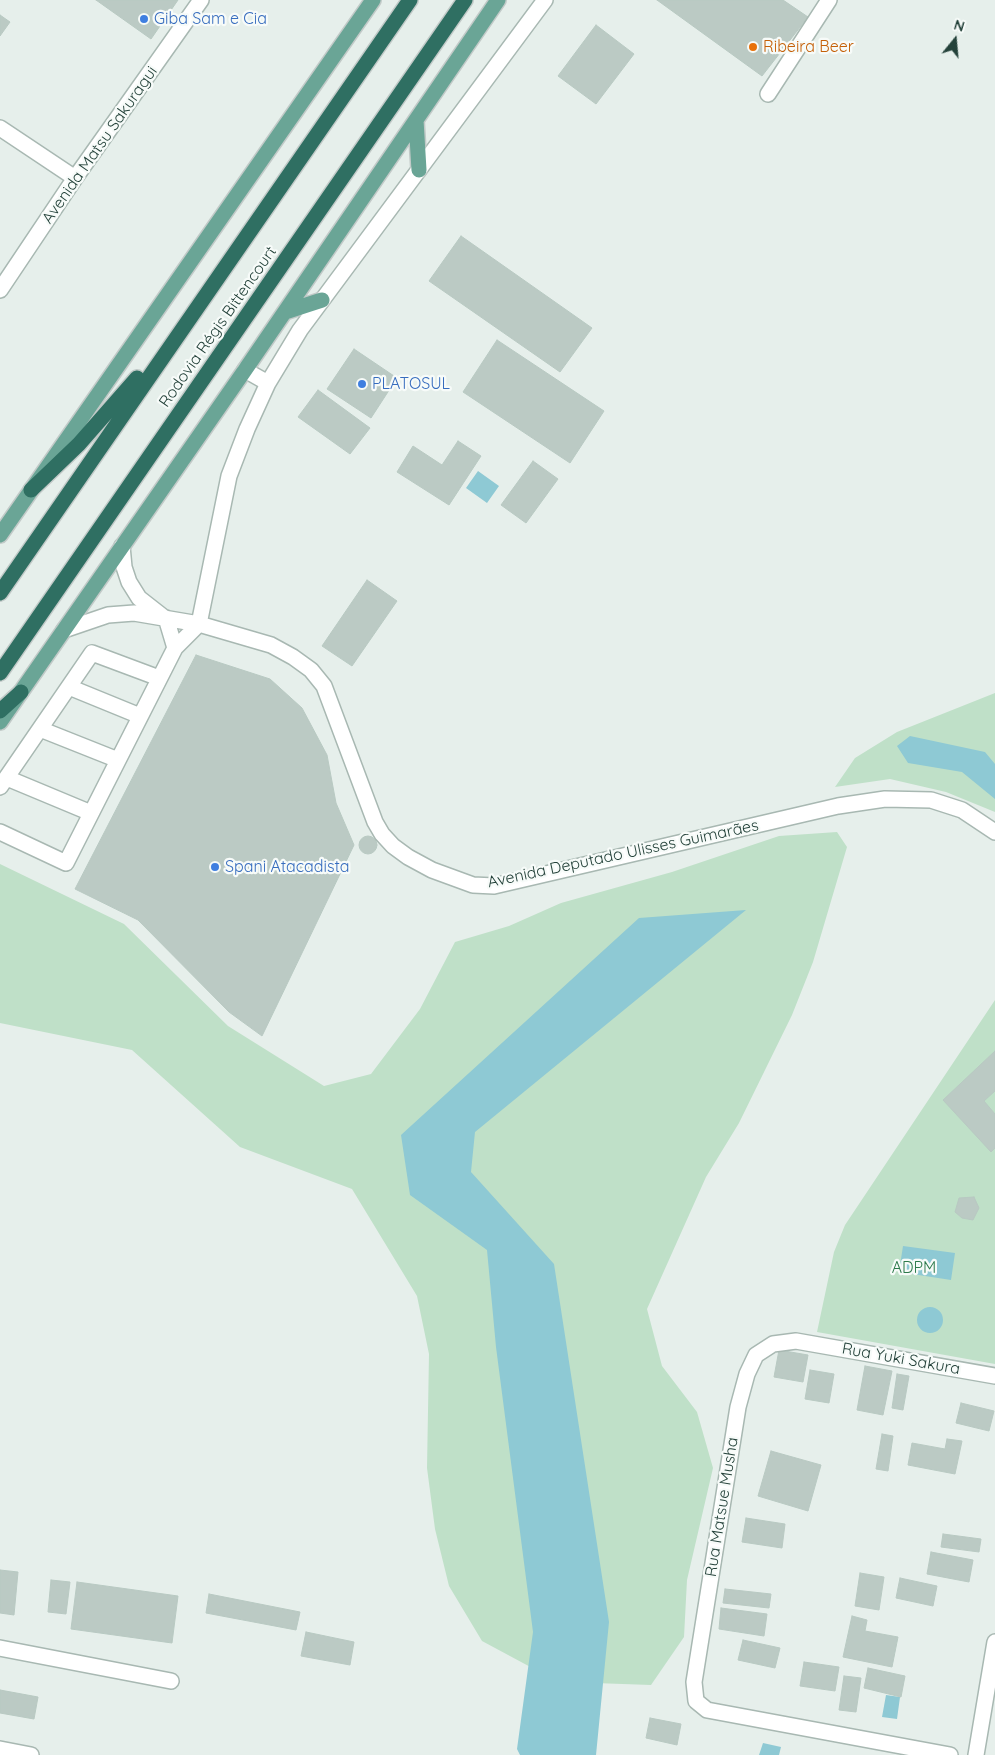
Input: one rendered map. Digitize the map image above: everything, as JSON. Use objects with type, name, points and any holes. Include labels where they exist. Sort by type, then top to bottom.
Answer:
[{"type":"highway","name":"Rodovia Régis Bittencourt","points":[[0,592],[410,0]]},
{"type":"highway","name":"Rodovia Régis Bittencourt","points":[[0,673],[465,0]]},
{"type":"highway","points":[[31,490],[79,444],[196,308]]},
{"type":"highway","points":[[0,711],[21,692]]},
{"type":"main road","points":[[0,535],[373,0]]},
{"type":"main road","points":[[0,722],[245,370],[498,0]]},
{"type":"main road","points":[[416,120],[419,170]]},
{"type":"main road","points":[[285,312],[322,300]]},
{"type":"street","name":"Avenida Matsu Sakuragui","points":[[0,290],[75,178],[201,0]]},
{"type":"street","points":[[0,832],[66,864],[175,648],[199,624],[229,476],[246,429],[268,383],[300,330],[545,0]]},
{"type":"street","points":[[768,94],[824,2]]},
{"type":"street","points":[[0,128],[75,178]]},
{"type":"street","points":[[311,273],[334,284]]},
{"type":"street","points":[[245,370],[268,383]]},
{"type":"street","name":"Avenida Deputado Ulisses Guimarães","points":[[122,546],[124,567],[139,598],[149,608],[166,618]]},
{"type":"street","name":"Avenida Deputado Ulisses Guimarães","points":[[64,630],[108,614],[134,614],[199,624],[271,645],[293,657],[310,670],[324,686],[374,822],[382,834],[393,846],[408,857],[449,877],[473,885],[494,886],[829,809],[885,799],[931,800],[962,810],[995,832]]},
{"type":"street","points":[[166,618],[175,648]]},
{"type":"street","points":[[91,813],[3,782],[92,653],[159,678]]},
{"type":"street","points":[[69,688],[140,716]]},
{"type":"street","points":[[40,729],[118,760]]},
{"type":"street","name":"Rua Matsue Musha","points":[[808,1343],[788,1341],[764,1348],[756,1355],[741,1394],[694,1682],[696,1701],[708,1710],[950,1755]]},
{"type":"street","name":"Rua Yuki Sakura","points":[[808,1343],[995,1376]]},
{"type":"street","points":[[976,1755],[995,1642]]},
{"type":"street","points":[[0,1648],[171,1681]]},
{"type":"street","points":[[0,1749],[31,1755]]},
{"type":"green space","points":[[995,693],[995,812],[946,792],[890,779],[835,787],[855,758],[897,732]]},
{"type":"green space","points":[[837,832],[847,847],[813,962],[792,1015],[739,1123],[706,1177],[647,1309],[662,1366],[697,1412],[713,1468],[687,1580],[684,1637],[651,1685],[594,1683],[536,1670],[482,1641],[449,1586],[435,1529],[427,1468],[429,1354],[417,1296],[352,1189],[240,1147],[132,1050],[0,1023],[0,864],[124,924],[228,1026],[324,1086],[371,1074],[420,1009],[455,942],[509,926],[561,903],[672,872],[779,836]]},
{"type":"green space","name":"ADPM","points":[[995,1000],[995,1364],[817,1332],[834,1252],[845,1225]]},
{"type":"water","points":[[478,471],[499,486],[487,503],[466,488]]},
{"type":"water","points":[[910,736],[985,752],[995,764],[995,799],[962,772],[908,763],[897,746]]},
{"type":"water","points":[[746,910],[475,1132],[471,1172],[554,1264],[609,1622],[596,1755],[520,1755],[517,1749],[533,1632],[496,1347],[487,1250],[410,1195],[401,1135],[639,918]]},
{"type":"water","points":[[903,1246],[955,1253],[951,1280],[899,1272]]},
{"type":"water","points":[[930,1307],[939,1311],[943,1320],[939,1329],[930,1333],[921,1329],[917,1320],[921,1311]]},
{"type":"water","points":[[886,1695],[900,1697],[897,1719],[882,1717]]},
{"type":"water","points":[[763,1743],[781,1747],[779,1755],[759,1755]]},
{"type":"building","name":"Giba Sam e Cia","points":[[96,0],[178,0],[151,39]]},
{"type":"building","name":"Ribeira Beer","points":[[657,0],[783,0],[808,17],[762,76]]},
{"type":"building","points":[[0,15],[10,22],[0,36]]},
{"type":"building","points":[[596,25],[634,54],[596,104],[558,76]]},
{"type":"building","points":[[461,236],[592,328],[560,372],[429,281]]},
{"type":"building","points":[[497,340],[604,411],[570,463],[463,392]]},
{"type":"building","name":"PLATOSUL","points":[[354,349],[397,378],[371,418],[327,389]]},
{"type":"building","points":[[318,390],[370,428],[350,454],[298,417]]},
{"type":"building","points":[[458,441],[481,456],[449,505],[397,472],[413,446],[442,465]]},
{"type":"building","points":[[533,461],[558,479],[526,523],[501,505]]},
{"type":"building","points":[[367,580],[397,601],[352,666],[322,646]]},
{"type":"building","name":"Spani Atacadista","points":[[196,655],[270,679],[302,708],[327,755],[336,803],[354,845],[262,1036],[229,1012],[138,920],[75,889]]},
{"type":"building","points":[[368,836],[374,839],[377,845],[374,851],[368,854],[362,851],[359,845],[362,839]]},
{"type":"building","points":[[995,1051],[995,1091],[984,1101],[995,1114],[995,1148],[991,1152],[943,1100]]},
{"type":"building","points":[[974,1197],[979,1208],[973,1220],[962,1218],[955,1212],[959,1198]]},
{"type":"building","points":[[779,1350],[808,1355],[803,1382],[774,1377]]},
{"type":"building","points":[[865,1366],[892,1371],[883,1415],[857,1410]]},
{"type":"building","points":[[810,1370],[834,1374],[829,1403],[805,1399]]},
{"type":"building","points":[[897,1374],[909,1376],[903,1410],[892,1408]]},
{"type":"building","points":[[961,1403],[994,1411],[989,1431],[956,1423]]},
{"type":"building","points":[[882,1434],[893,1436],[888,1471],[876,1469]]},
{"type":"building","points":[[947,1439],[962,1441],[955,1474],[908,1465],[912,1443],[945,1449]]},
{"type":"building","points":[[771,1451],[821,1465],[808,1511],[758,1496]]},
{"type":"building","points":[[746,1518],[785,1524],[782,1548],[742,1542]]},
{"type":"building","points":[[943,1534],[981,1539],[979,1552],[941,1547]]},
{"type":"building","points":[[931,1552],[973,1560],[969,1582],[927,1574]]},
{"type":"building","points":[[0,1570],[18,1572],[14,1615],[0,1613]]},
{"type":"building","points":[[860,1573],[884,1577],[879,1610],[855,1606]]},
{"type":"building","points":[[900,1578],[937,1586],[933,1606],[896,1598]]},
{"type":"building","points":[[51,1580],[70,1582],[66,1614],[48,1612]]},
{"type":"building","points":[[77,1582],[178,1596],[172,1643],[71,1629]]},
{"type":"building","points":[[725,1589],[771,1594],[769,1608],[723,1603]]},
{"type":"building","points":[[209,1594],[300,1612],[296,1630],[206,1613]]},
{"type":"building","points":[[721,1608],[767,1614],[764,1636],[719,1629]]},
{"type":"building","points":[[852,1616],[867,1620],[865,1631],[898,1637],[892,1667],[843,1657]]},
{"type":"building","points":[[306,1632],[354,1642],[350,1665],[301,1656]]},
{"type":"building","points":[[743,1640],[780,1648],[775,1668],[738,1660]]},
{"type":"building","points":[[804,1662],[839,1667],[835,1691],[800,1686]]},
{"type":"building","points":[[868,1668],[905,1676],[901,1697],[864,1688]]},
{"type":"building","points":[[844,1676],[861,1678],[856,1712],[839,1710]]},
{"type":"building","points":[[0,1690],[38,1697],[34,1719],[0,1713]]},
{"type":"building","points":[[650,1718],[681,1724],[677,1745],[646,1738]]},
{"type":"place","name":"Giba Sam e Cia","points":[[144,19]]},
{"type":"place","name":"Ribeira Beer","points":[[753,47]]},
{"type":"place","name":"PLATOSUL","points":[[362,384]]},
{"type":"place","name":"Spani Atacadista","points":[[215,867]]}]
